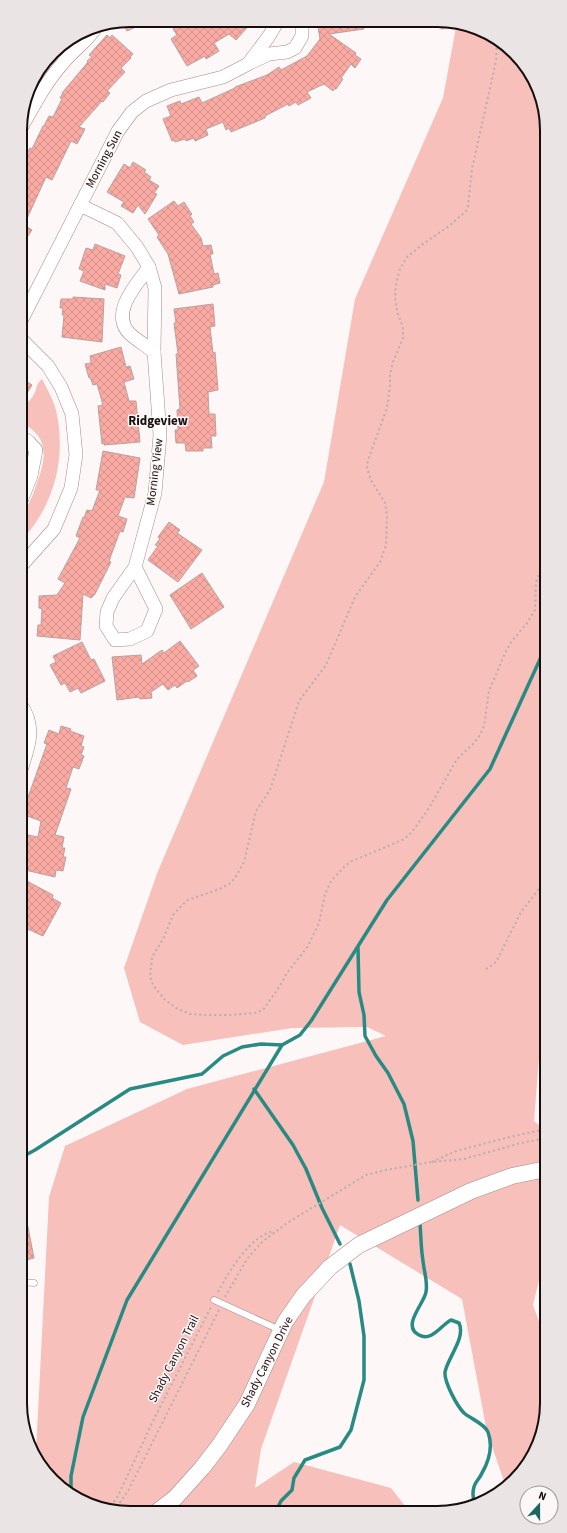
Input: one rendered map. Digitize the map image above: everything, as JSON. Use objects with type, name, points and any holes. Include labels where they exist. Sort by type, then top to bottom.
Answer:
[{"type":"street","name":"Morning Sun","points":[[248,64],[274,27]]},
{"type":"street","name":"Morning Sun","points":[[27,307],[118,131],[132,112],[146,101],[171,90],[202,81],[224,77],[269,54],[287,52],[295,48],[302,36],[302,27]]},
{"type":"street","points":[[28,116],[46,85],[63,62],[91,35]]},
{"type":"street","name":"Morning View","points":[[80,204],[117,223],[137,246],[149,267],[155,288],[154,352],[158,390],[159,442],[155,493],[135,567],[117,593],[107,612],[106,626],[115,640],[130,639],[147,631],[156,610],[135,567]]},
{"type":"street","points":[[149,267],[128,297],[123,314],[124,323],[130,333],[154,352]]},
{"type":"street","points":[[27,345],[48,366],[61,387],[72,414],[76,456],[71,488],[54,529],[27,559]]},
{"type":"street","points":[[27,440],[36,450],[31,476],[27,486]]},
{"type":"street","points":[[27,713],[31,736],[27,750]]},
{"type":"street","name":"Shady Canyon Drive","points":[[164,1506],[174,1498],[202,1468],[219,1446],[247,1404],[285,1322],[303,1296],[330,1268],[359,1245],[471,1191],[512,1176],[540,1170]]},
{"type":"lane","points":[[27,1282],[34,1282]]},
{"type":"lane","points":[[214,1300],[281,1331]]},
{"type":"path","points":[[497,46],[496,61],[472,169],[468,206],[466,211],[449,226],[407,257],[400,269],[396,284],[396,305],[403,328],[403,338],[393,362],[390,375],[387,408],[368,460],[367,468],[371,480],[385,503],[387,515],[386,545],[380,562],[355,597],[326,665],[299,701],[270,790],[256,811],[244,862],[235,878],[222,888],[188,900],[181,906],[173,915],[163,939],[152,957],[150,976],[153,985],[164,999],[176,1008],[190,1014],[228,1015],[255,1013],[263,1010],[280,986],[287,973],[308,946],[319,923],[325,894],[330,881],[352,861],[404,839],[412,832],[429,808],[457,759],[474,743],[480,735],[484,726],[489,691],[506,651],[535,610],[536,582],[540,572]]},
{"type":"path","points":[[486,969],[496,962],[521,912],[540,888]]},
{"type":"path","name":"Shady Canyon Trail","points":[[431,1162],[456,1152],[540,1130]]},
{"type":"path","name":"Shady Canyon Trail","points":[[118,1505],[128,1491],[222,1304],[247,1259],[262,1242],[287,1223],[366,1175],[431,1162],[464,1159],[540,1139]]},
{"type":"path","name":"Shady Canyon Trail","points":[[112,1504],[118,1496],[154,1419],[230,1270],[238,1259],[266,1233],[275,1231]]},
{"type":"shaded area","points":[[440,27],[451,28],[441,30]]},
{"type":"shaded area","points":[[456,29],[470,32],[500,48],[515,62],[523,73],[535,97],[540,130],[540,1046],[534,1121],[540,1126],[540,1276],[533,1305],[540,1324],[540,1410],[537,1430],[526,1455],[519,1466],[504,1481],[487,1432],[462,1299],[340,1225],[261,1449],[255,1488],[294,1462],[391,1488],[405,1506],[123,1506],[97,1501],[73,1489],[57,1476],[48,1466],[36,1445],[49,1197],[65,1146],[187,1089],[386,1036],[367,1027],[292,1028],[183,1045],[140,1022],[124,968],[158,871],[324,482],[355,299],[443,98]]},
{"type":"shaded area","points":[[42,379],[52,398],[56,410],[60,446],[55,480],[49,497],[42,513],[27,533],[27,505],[33,495],[41,471],[44,455],[41,440],[27,426],[27,403],[31,399]]},
{"type":"building","points":[[125,27],[136,27],[127,31]]},
{"type":"building","points":[[176,27],[248,27],[236,40],[229,34],[214,43],[219,51],[206,59],[205,56],[187,66],[171,39],[177,35],[173,29]]},
{"type":"building","points":[[318,27],[364,27],[364,29],[329,34],[356,53],[355,55],[361,59],[355,68],[351,64],[341,78],[343,79],[336,89],[333,91],[324,84],[307,92],[311,98],[298,105],[296,102],[289,106],[288,104],[265,116],[265,118],[231,132],[229,128],[226,130],[223,122],[206,129],[208,135],[195,141],[194,138],[186,141],[185,139],[175,142],[174,140],[172,141],[163,119],[171,116],[167,106],[180,101],[181,104],[199,97],[202,103],[235,87],[267,75],[279,67],[281,70],[307,56],[320,39]]},
{"type":"building","points":[[107,35],[110,38],[112,35],[133,54],[121,68],[125,72],[107,91],[110,93],[79,127],[85,129],[77,144],[71,141],[52,180],[46,177],[27,218],[27,153],[30,148],[32,149],[49,116],[53,117],[62,99],[60,98],[62,93],[88,62],[87,61],[92,57],[89,55]]},
{"type":"building","points":[[133,162],[146,170],[144,172],[151,177],[149,180],[159,186],[154,193],[157,194],[145,214],[138,205],[133,213],[121,206],[124,202],[107,192],[124,164],[130,168]]},
{"type":"building","points":[[174,201],[178,206],[184,202],[192,214],[190,216],[194,222],[191,224],[201,238],[203,246],[211,245],[213,254],[210,254],[214,274],[218,273],[220,283],[213,285],[213,287],[179,294],[168,254],[157,237],[159,235],[148,219]]},
{"type":"building","points":[[27,227],[32,230],[27,238]]},
{"type":"building","points":[[95,244],[125,256],[118,274],[121,275],[117,288],[105,284],[105,290],[80,281],[84,271],[79,269],[86,248],[93,250]]},
{"type":"building","points":[[73,297],[104,299],[102,342],[62,337],[64,315],[62,315],[63,308],[60,308],[61,299],[73,299]]},
{"type":"building","points":[[213,304],[215,326],[210,327],[213,353],[215,352],[218,390],[208,392],[209,414],[215,414],[216,436],[211,436],[212,448],[203,448],[203,451],[186,451],[185,443],[176,443],[175,430],[178,430],[177,410],[180,409],[176,354],[178,354],[174,323],[176,323],[174,309]]},
{"type":"building","points":[[121,347],[126,367],[130,366],[134,379],[124,382],[129,401],[136,401],[140,442],[104,445],[105,443],[102,444],[98,406],[103,405],[97,384],[93,385],[90,377],[89,378],[85,364],[91,363],[90,356]]},
{"type":"building","points":[[27,382],[32,385],[27,393]]},
{"type":"building","points":[[103,451],[140,458],[134,498],[125,497],[118,516],[127,519],[123,532],[120,531],[109,561],[111,562],[95,594],[91,598],[83,594],[80,640],[37,636],[38,625],[41,625],[42,609],[39,608],[39,596],[57,595],[65,583],[58,579],[80,538],[76,536],[83,517],[84,518],[87,510],[92,511],[100,490],[96,490]]},
{"type":"building","points":[[169,522],[180,530],[177,533],[202,550],[178,582],[148,560],[158,546],[155,545],[160,539],[158,537]]},
{"type":"building","points":[[202,573],[224,607],[191,629],[170,595]]},
{"type":"building","points":[[180,641],[199,666],[193,670],[197,676],[177,688],[175,685],[168,690],[163,684],[151,692],[152,698],[140,699],[139,697],[117,700],[112,657],[141,655],[142,664],[162,650],[164,653]]},
{"type":"building","points":[[82,642],[91,660],[94,659],[105,681],[81,693],[78,688],[70,692],[65,683],[61,685],[50,665],[56,662],[53,656]]},
{"type":"building","points":[[61,726],[71,729],[70,731],[84,736],[81,746],[84,747],[81,755],[84,756],[79,769],[73,767],[66,788],[71,789],[55,835],[64,837],[62,848],[65,848],[63,857],[66,857],[63,871],[56,870],[55,877],[27,870],[28,835],[38,837],[41,821],[27,816],[27,800],[47,744],[44,743],[49,730],[59,734]]},
{"type":"building","points":[[27,881],[53,895],[52,898],[61,903],[43,936],[27,929]]},
{"type":"building","points":[[27,1222],[34,1258],[27,1260]]},
{"type":"waterway","points":[[27,1154],[130,1089],[202,1074],[223,1056],[242,1047],[261,1044],[282,1045],[300,1035],[311,1021],[387,900],[490,769],[540,659]]},
{"type":"waterway","points":[[358,948],[359,992],[364,1015],[365,1036],[376,1056],[388,1073],[404,1104],[413,1141],[418,1200]]},
{"type":"waterway","points":[[71,1488],[71,1476],[83,1417],[127,1300],[282,1045]]},
{"type":"waterway","points":[[254,1089],[293,1145],[306,1169],[322,1208],[340,1244]]},
{"type":"waterway","points":[[420,1224],[426,1292],[415,1315],[412,1326],[414,1331],[424,1337],[432,1335],[451,1320],[459,1323],[461,1329],[460,1335],[447,1366],[445,1376],[452,1394],[461,1410],[486,1429],[490,1443],[490,1453],[487,1464],[473,1489],[474,1499]]},
{"type":"waterway","points":[[278,1506],[281,1501],[292,1490],[294,1478],[305,1460],[340,1447],[351,1430],[364,1380],[364,1336],[359,1301],[350,1264]]},
{"type":"district","name":"Ridgeview","points":[[158,421]]}]
